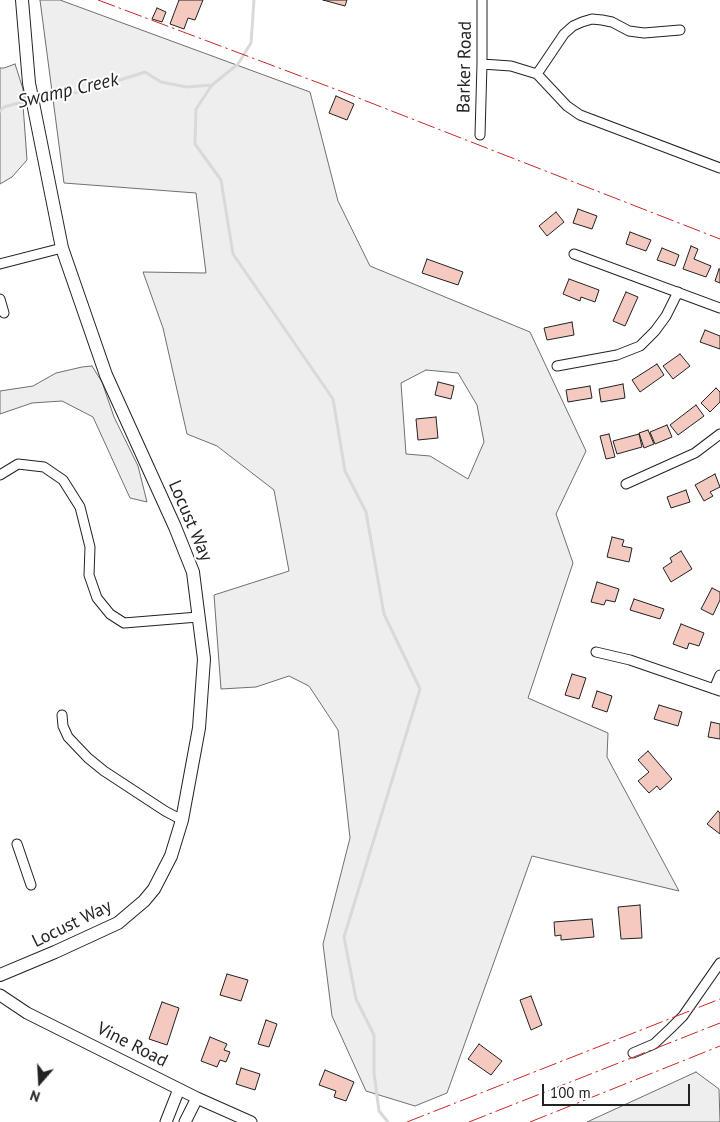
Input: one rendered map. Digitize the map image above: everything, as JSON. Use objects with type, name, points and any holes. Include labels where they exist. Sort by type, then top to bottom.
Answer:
[{"type":"main road","name":"Locust Way","points":[[0,975],[56,952],[125,918],[144,901],[161,878],[173,851],[182,820],[199,728],[204,659],[194,572],[106,375],[62,248],[29,83],[22,0]]},
{"type":"street","name":"Barker Road","points":[[480,135],[482,0]]},
{"type":"street","points":[[537,74],[564,34],[573,26],[582,22],[592,19],[602,20],[612,22],[629,31],[644,33],[680,30]]},
{"type":"street","points":[[482,64],[511,66],[537,74],[567,106],[580,115],[720,168]]},
{"type":"street","points":[[0,264],[62,248]]},
{"type":"street","points":[[574,254],[720,308]]},
{"type":"street","points":[[558,366],[618,355],[640,346],[655,331],[666,316],[678,292]]},
{"type":"street","points":[[0,299],[4,313]]},
{"type":"street","points":[[626,484],[695,453],[720,434]]},
{"type":"street","points":[[0,475],[18,464],[44,466],[63,480],[80,507],[90,547],[89,575],[97,598],[110,614],[124,623],[198,617]]},
{"type":"street","points":[[596,652],[630,660],[717,690],[720,675]]},
{"type":"street","points":[[62,715],[63,726],[68,737],[88,758],[104,771],[182,820]]},
{"type":"street","points":[[17,844],[31,885]]},
{"type":"street","points":[[633,1053],[654,1044],[683,1016],[720,963]]},
{"type":"street","name":"Vine Road","points":[[0,995],[28,1012],[197,1098],[251,1122]]},
{"type":"street","points":[[166,1122],[178,1088]]},
{"type":"street","points":[[185,1122],[197,1098]]},
{"type":"shaded area","points":[[40,0],[60,0],[310,92],[338,201],[370,266],[530,332],[586,451],[556,514],[573,563],[528,698],[608,733],[607,757],[679,891],[532,856],[447,1093],[415,1106],[366,1091],[332,1016],[323,944],[350,838],[338,730],[309,686],[289,676],[256,687],[221,689],[214,595],[289,571],[274,490],[217,446],[187,434],[163,328],[143,272],[206,273],[196,193],[64,183]],"holes":[[[426,370],[458,373],[477,405],[484,442],[468,479],[430,456],[406,454],[401,383]]]},
{"type":"shaded area","points":[[15,64],[23,89],[27,160],[12,177],[0,184],[0,68]]},
{"type":"shaded area","points":[[92,366],[102,382],[114,417],[138,466],[147,502],[130,498],[93,417],[62,401],[32,403],[0,414],[0,391],[33,386],[56,373]]},
{"type":"shaded area","points":[[696,1072],[719,1089],[720,1122],[587,1122]]},
{"type":"building","points":[[179,0],[203,0],[195,20],[188,18],[184,29],[170,24]]},
{"type":"building","points":[[323,0],[347,0],[345,6]]},
{"type":"building","points":[[157,8],[166,12],[162,22],[152,19]]},
{"type":"building","points":[[336,96],[354,104],[347,120],[329,113]]},
{"type":"building","points":[[578,209],[597,216],[592,229],[573,223]]},
{"type":"building","points":[[556,212],[564,222],[547,236],[539,226]]},
{"type":"building","points":[[630,232],[651,240],[646,251],[626,244]]},
{"type":"building","points":[[691,246],[698,249],[694,259],[711,266],[706,277],[683,269]]},
{"type":"building","points":[[662,248],[679,255],[675,266],[657,260]]},
{"type":"building","points":[[427,259],[463,272],[458,285],[422,273]]},
{"type":"building","points":[[720,269],[720,283],[715,281]]},
{"type":"building","points":[[569,279],[599,290],[595,302],[581,297],[580,301],[563,294]]},
{"type":"building","points":[[626,292],[638,297],[625,326],[613,321]]},
{"type":"building","points":[[572,322],[574,335],[547,340],[544,328]]},
{"type":"building","points":[[705,330],[720,336],[720,349],[700,342]]},
{"type":"building","points":[[680,354],[690,366],[673,379],[663,366]]},
{"type":"building","points":[[657,364],[664,375],[640,392],[632,380]]},
{"type":"building","points":[[438,382],[454,386],[451,399],[435,395]]},
{"type":"building","points":[[623,384],[625,398],[601,402],[599,389]]},
{"type":"building","points":[[590,386],[592,398],[568,402],[566,390]]},
{"type":"building","points":[[716,388],[720,392],[720,402],[710,412],[701,403]]},
{"type":"building","points":[[696,405],[704,416],[678,435],[670,425]]},
{"type":"building","points":[[436,417],[438,438],[418,440],[416,419]]},
{"type":"building","points":[[667,425],[672,437],[655,444],[650,432]]},
{"type":"building","points":[[648,430],[654,444],[644,448],[639,433]]},
{"type":"building","points":[[609,434],[615,457],[606,459],[600,436]]},
{"type":"building","points":[[639,434],[642,447],[617,454],[613,441]]},
{"type":"building","points":[[715,474],[720,487],[710,492],[713,496],[704,501],[695,485]]},
{"type":"building","points":[[686,490],[690,502],[671,508],[667,497]]},
{"type":"building","points":[[612,537],[624,540],[622,546],[632,548],[629,562],[607,557]]},
{"type":"building","points":[[681,551],[692,569],[671,582],[663,568],[672,562],[670,558]]},
{"type":"building","points":[[597,582],[619,589],[615,602],[606,600],[604,605],[591,602]]},
{"type":"building","points":[[712,588],[720,592],[720,600],[713,615],[701,609]]},
{"type":"building","points":[[634,599],[664,609],[660,619],[630,610]]},
{"type":"building","points":[[681,624],[704,633],[699,646],[689,643],[687,649],[673,644]]},
{"type":"building","points":[[572,674],[586,678],[579,699],[565,695]]},
{"type":"building","points":[[597,691],[612,696],[607,712],[592,707]]},
{"type":"building","points":[[659,705],[682,712],[678,726],[654,719]]},
{"type":"building","points":[[711,722],[720,724],[720,739],[708,737]]},
{"type":"building","points":[[648,751],[672,779],[660,790],[657,786],[649,793],[638,781],[649,772],[638,760]]},
{"type":"building","points":[[718,811],[720,813],[720,834],[707,824]]},
{"type":"building","points":[[640,905],[642,938],[621,939],[618,907]]},
{"type":"building","points":[[592,919],[594,937],[561,940],[561,935],[555,936],[554,922]]},
{"type":"building","points":[[227,974],[248,980],[241,1001],[220,995]]},
{"type":"building","points":[[531,996],[542,1025],[531,1030],[520,1000]]},
{"type":"building","points":[[162,1002],[179,1008],[167,1045],[149,1039]]},
{"type":"building","points":[[266,1020],[277,1024],[269,1047],[258,1044]]},
{"type":"building","points":[[210,1037],[227,1044],[224,1050],[230,1052],[226,1062],[220,1060],[217,1067],[201,1061]]},
{"type":"building","points":[[479,1044],[502,1061],[491,1075],[468,1059]]},
{"type":"building","points":[[241,1068],[260,1074],[255,1090],[236,1084]]},
{"type":"building","points":[[325,1070],[354,1082],[346,1101],[334,1097],[336,1091],[319,1085]]},
{"type":"waterway","name":"Swamp Creek","points":[[35,99],[51,95],[82,92],[145,72],[161,82],[187,87],[212,85],[238,64],[251,43],[254,0]]},
{"type":"waterway","points":[[212,85],[196,109],[195,144],[221,180],[233,254],[333,399],[345,471],[366,512],[384,614],[420,689],[344,937],[356,999],[374,1035],[374,1073],[379,1111],[388,1122]]},
{"type":"waterway","name":"Swamp Creek","points":[[0,111],[4,107],[29,100]]},
{"type":"power","points":[[98,0],[343,92],[720,239]]},
{"type":"power","points":[[407,1122],[720,999]]},
{"type":"power","points":[[469,1122],[720,1023]]},
{"type":"power","points":[[530,1122],[720,1046]]}]
